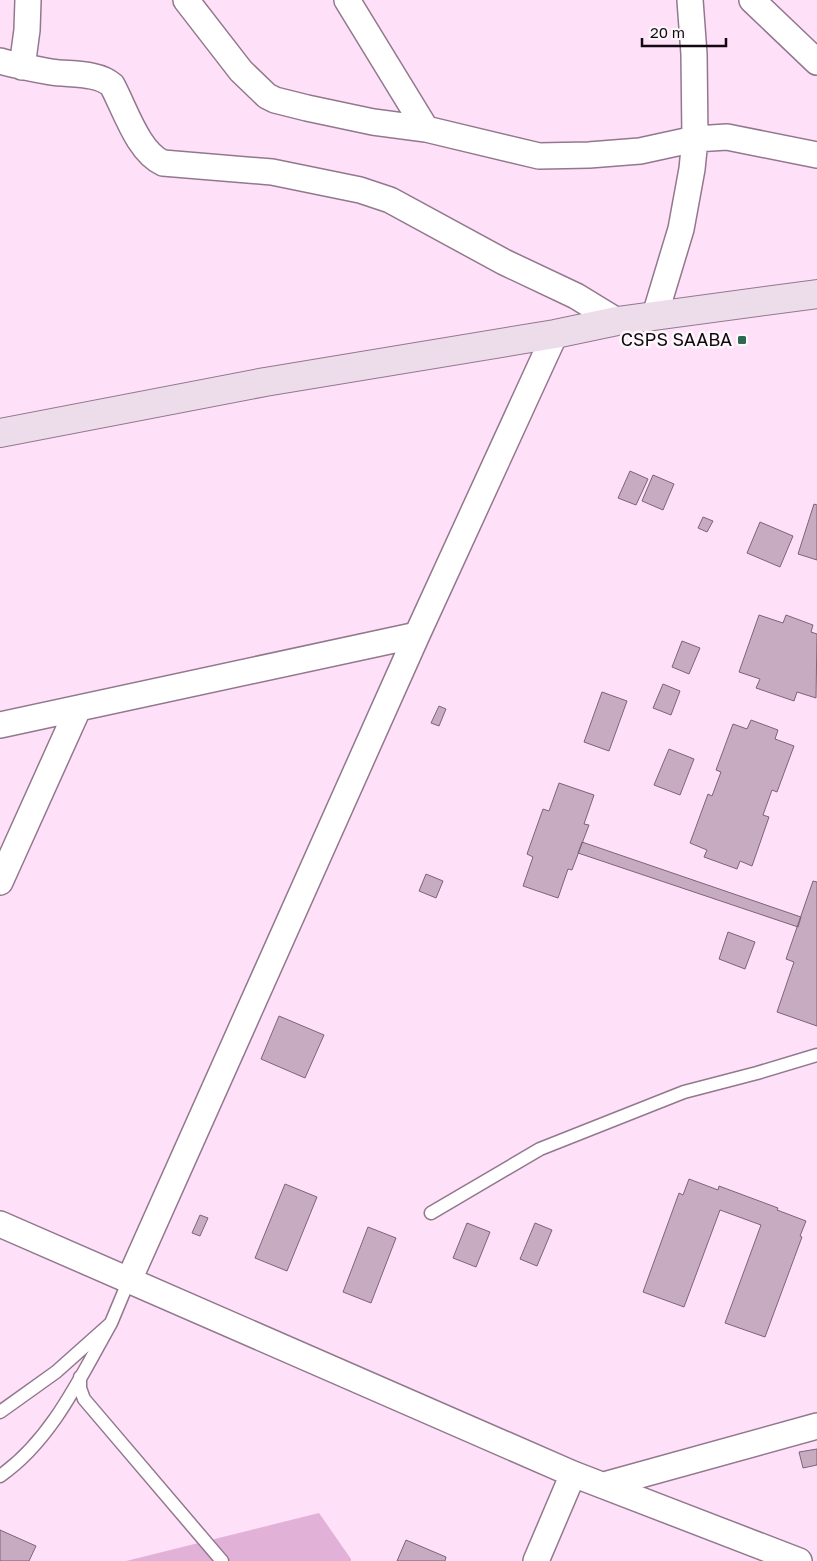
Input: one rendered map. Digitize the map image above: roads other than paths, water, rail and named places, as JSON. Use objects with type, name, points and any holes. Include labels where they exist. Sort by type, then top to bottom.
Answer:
[{"type":"street","points":[[28,0],[27,30],[11,64],[106,80],[112,85],[138,139],[152,156],[158,160],[164,163],[272,172],[360,190],[398,205],[504,262],[576,296],[617,321]]},
{"type":"street","points":[[186,0],[251,83],[275,100],[307,108],[373,122],[426,129],[539,156],[640,151],[696,139],[727,138],[817,155]]},
{"type":"street","points":[[348,0],[426,129]]},
{"type":"street","points":[[656,315],[681,229],[696,139],[694,54],[690,0]]},
{"type":"street","points":[[752,0],[817,62]]},
{"type":"street","points":[[0,433],[265,382],[555,334],[617,321],[817,294]]},
{"type":"street","points":[[129,1280],[417,634],[555,334]]},
{"type":"street","points":[[0,725],[417,634]]},
{"type":"street","points":[[0,882],[78,709]]},
{"type":"street","points":[[0,1224],[573,1474],[799,1561]]},
{"type":"street","points":[[604,1485],[817,1426]]},
{"type":"street","points":[[536,1561],[573,1474]]},
{"type":"lane","points":[[431,1214],[540,1149],[684,1092],[817,1055]]},
{"type":"lane","points":[[0,1476],[27,1453],[61,1411],[112,1323],[129,1280]]},
{"type":"lane","points":[[0,1412],[56,1372],[112,1323]]},
{"type":"lane","points":[[80,1377],[80,1388],[84,1399],[222,1561]]},
{"type":"place","name":"CSPS SAABA","points":[[742,340]]}]
